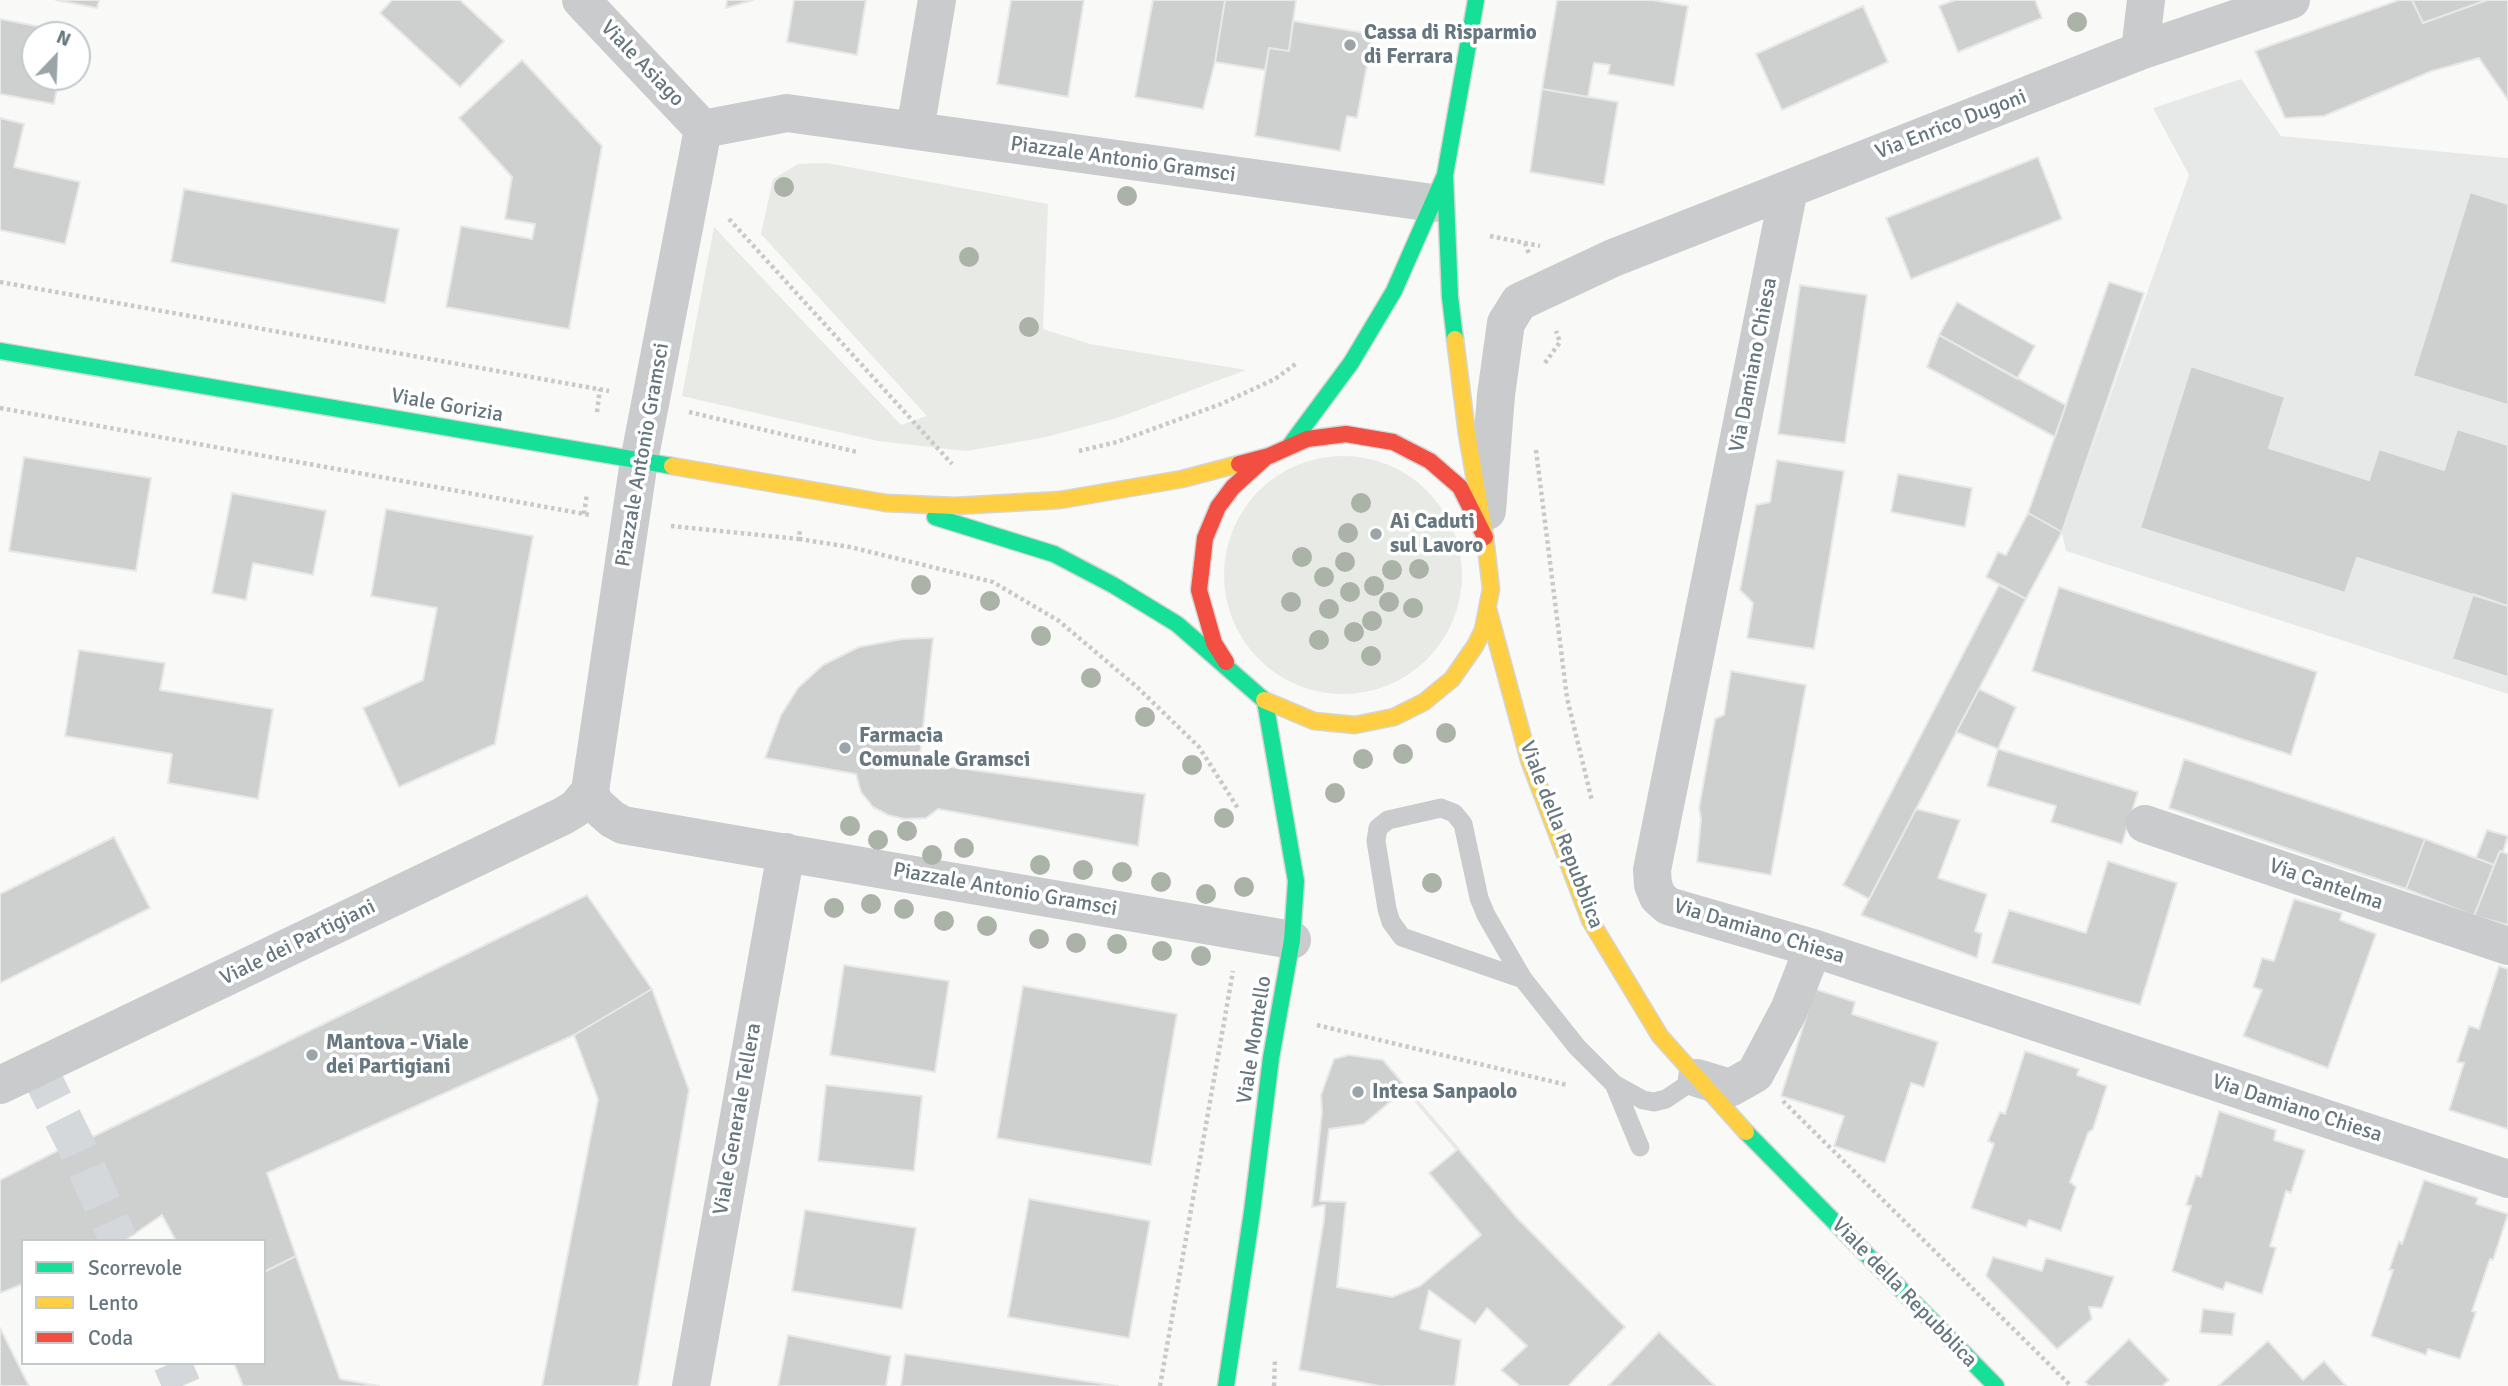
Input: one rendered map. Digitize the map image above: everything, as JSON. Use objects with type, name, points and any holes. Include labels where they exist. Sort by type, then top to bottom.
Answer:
[{"type":"main road","points":[[1291,444],[1351,363],[1394,291],[1439,189],[1476,0]]},
{"type":"main road","points":[[886,503],[1054,554],[1114,585],[1177,624],[1265,701],[1314,721],[1356,725],[1394,717],[1424,702],[1452,679],[1475,646],[1488,609],[1491,589],[1467,434],[1439,189]]},
{"type":"main road","name":"Viale Gorizia","points":[[0,351],[886,503]]},
{"type":"main road","points":[[1229,667],[1214,643],[1199,590],[1205,538],[1218,507],[1233,487],[1269,456],[1291,444],[1346,433],[1393,442],[1430,461],[1460,486],[1485,537]]},
{"type":"main road","points":[[886,503],[955,506],[1060,500],[1182,479],[1269,456]]},
{"type":"main road","name":"Viale della Repubblica","points":[[1488,609],[1530,760],[1590,919],[1660,1036],[1696,1078],[1996,1386]]},
{"type":"main road","name":"Viale Montello","points":[[1226,1386],[1252,1212],[1271,1058],[1293,940],[1296,880],[1265,701]]},
{"type":"main road","points":[[1229,1369],[1233,1386]]},
{"type":"street","name":"Viale Asiago","points":[[581,0],[703,129]]},
{"type":"street","points":[[915,130],[937,0]]},
{"type":"street","points":[[2140,51],[2146,0]]},
{"type":"street","name":"Via Enrico Dugoni","points":[[1485,537],[1496,395],[1506,323],[1520,302],[1613,258],[2140,51],[2291,0]]},
{"type":"street","name":"Piazzale Antonio Gramsci","points":[[1293,940],[623,825],[602,812],[594,803],[590,791],[639,461],[703,129],[786,113],[1439,189]]},
{"type":"street","name":"Via Damiano Chiesa","points":[[1789,189],[1652,870],[1653,885],[1658,897],[1668,906],[1813,947],[2508,1179]]},
{"type":"street","name":"Viale dei Partigiani","points":[[0,1084],[564,816],[576,808],[590,791]]},
{"type":"street","name":"Via Cantelma","points":[[2145,824],[2508,946]]},
{"type":"street","name":"Viale Generale Tellera","points":[[691,1386],[786,852]]},
{"type":"street","points":[[1696,1078],[1730,1088],[1755,1074],[1789,1010],[1813,947]]},
{"type":"lane","points":[[1523,979],[1402,937],[1391,922],[1387,909],[1376,841],[1378,828],[1388,820],[1441,808],[1454,813],[1463,824],[1479,898],[1486,915],[1523,979],[1577,1047],[1614,1084],[1643,1100],[1666,1100],[1696,1078]]},
{"type":"lane","points":[[1614,1084],[1640,1147]]},
{"type":"path","points":[[721,211],[958,470],[946,469]]},
{"type":"path","points":[[0,282],[600,389]]},
{"type":"path","points":[[1079,451],[1117,442],[1222,404],[1275,379],[1303,358]]},
{"type":"path","points":[[0,408],[584,514]]},
{"type":"path","points":[[683,411],[863,454]]},
{"type":"path","points":[[799,539],[850,547],[993,582],[1059,621],[1137,687],[1199,747],[1238,807],[1242,820]]},
{"type":"path","points":[[1160,1386],[1240,931]]},
{"type":"path","points":[[1314,1025],[1576,1087]]},
{"type":"shaded area","points":[[2241,79],[2281,136],[2508,158],[2508,694],[2066,551],[2062,532],[2189,175],[2153,108]]},
{"type":"shaded area","points":[[827,163],[1048,204],[1043,329],[1090,344],[1246,370],[1117,418],[1046,437],[966,451],[878,441],[682,396],[714,227],[901,425],[927,416],[761,234],[773,179],[798,164]]},
{"type":"shaded area","points":[[1343,456],[1366,458],[1389,465],[1409,476],[1427,491],[1442,509],[1453,529],[1460,552],[1460,598],[1453,621],[1442,641],[1427,659],[1409,674],[1389,685],[1366,692],[1343,694],[1320,692],[1297,685],[1277,674],[1259,659],[1244,641],[1233,621],[1226,598],[1224,575],[1226,552],[1233,529],[1244,509],[1259,491],[1277,476],[1297,465],[1320,458]]},
{"type":"building","points":[[56,0],[99,0],[97,8]]},
{"type":"building","points":[[392,0],[460,0],[504,41],[460,87],[380,13]]},
{"type":"building","points":[[727,0],[753,0],[726,8]]},
{"type":"building","points":[[794,0],[866,0],[857,55],[787,42]]},
{"type":"building","points":[[1011,0],[1084,0],[1068,97],[997,84]]},
{"type":"building","points":[[1153,0],[1225,0],[1215,62],[1203,109],[1135,97]]},
{"type":"building","points":[[1225,0],[1296,0],[1289,51],[1269,48],[1265,70],[1215,62]]},
{"type":"building","points":[[1557,0],[1652,0],[1688,6],[1674,86],[1608,74],[1610,65],[1594,63],[1588,97],[1542,89]]},
{"type":"building","points":[[1955,0],[2035,0],[2042,18],[1958,52],[1939,6]]},
{"type":"building","points":[[2399,0],[2412,0],[2423,23],[2487,0],[2508,0],[2508,100],[2479,58],[2432,71],[2324,116],[2285,118],[2255,51]]},
{"type":"building","points":[[2412,0],[2487,0],[2423,23]]},
{"type":"building","points":[[1863,6],[1888,62],[1782,110],[1756,54]]},
{"type":"building","points":[[0,19],[21,23],[21,91],[56,91],[54,104],[0,94]]},
{"type":"building","points":[[1293,21],[1366,33],[1372,39],[1357,118],[1347,116],[1340,151],[1255,136],[1269,48],[1289,51]]},
{"type":"building","points":[[522,60],[602,146],[569,329],[446,307],[461,226],[532,239],[535,224],[505,219],[512,177],[459,118]]},
{"type":"building","points":[[1542,89],[1618,102],[1604,185],[1530,172]]},
{"type":"building","points":[[0,118],[24,124],[14,167],[80,182],[65,244],[0,230]]},
{"type":"building","points":[[2038,157],[2062,219],[1911,279],[1886,218]]},
{"type":"building","points":[[184,189],[399,229],[385,303],[171,262]]},
{"type":"building","points":[[2470,192],[2508,204],[2508,405],[2413,376]]},
{"type":"building","points":[[2109,282],[2144,293],[2062,532],[2028,513]]},
{"type":"building","points":[[1800,285],[1867,295],[1845,443],[1778,434]]},
{"type":"building","points":[[1957,302],[2035,346],[2017,379],[1939,335]]},
{"type":"building","points":[[1939,335],[2066,405],[2055,437],[1927,367]]},
{"type":"building","points":[[2191,366],[2285,397],[2269,448],[2369,480],[2379,449],[2444,470],[2457,429],[2508,445],[2508,606],[2357,558],[2345,593],[2140,528]]},
{"type":"building","points":[[24,457],[151,478],[136,571],[9,551]]},
{"type":"building","points":[[1777,460],[1844,471],[1814,649],[1747,638],[1753,603],[1740,590],[1756,505],[1770,502]]},
{"type":"building","points":[[1898,474],[1972,488],[1965,527],[1891,512]]},
{"type":"building","points":[[232,493],[326,511],[313,575],[253,563],[246,600],[212,593]]},
{"type":"building","points":[[386,509],[533,536],[495,744],[399,787],[363,708],[423,680],[437,608],[371,596]]},
{"type":"building","points":[[2028,513],[2062,532],[2026,599],[1986,577],[1998,552],[2006,555]]},
{"type":"building","points":[[1999,585],[2026,599],[1869,899],[1843,885]]},
{"type":"building","points":[[2059,587],[2317,672],[2291,755],[2032,671]]},
{"type":"building","points":[[2473,594],[2508,606],[2508,677],[2452,659]]},
{"type":"building","name":"Farmacia Comunale Gramsci","points":[[933,638],[920,755],[930,764],[1145,794],[1138,846],[938,809],[926,818],[904,819],[873,807],[861,792],[856,774],[765,758],[781,715],[798,688],[823,665],[859,647],[902,639]]},
{"type":"building","points":[[79,650],[165,663],[160,690],[273,709],[258,799],[168,783],[172,754],[65,736]]},
{"type":"building","points":[[1731,671],[1806,685],[1771,875],[1697,862],[1701,819],[1699,808],[1715,719],[1724,715]]},
{"type":"building","points":[[1979,689],[2016,707],[1998,749],[1956,732]]},
{"type":"building","points":[[1998,749],[2138,792],[2122,844],[2051,822],[2056,806],[1987,786]]},
{"type":"building","points":[[2184,759],[2425,839],[2406,889],[2169,808]]},
{"type":"building","points":[[1916,809],[1960,820],[1938,878],[1987,894],[1975,931],[1982,934],[1977,958],[1861,915]]},
{"type":"building","points":[[2487,830],[2508,836],[2503,852],[2500,851],[2494,865],[2476,858]]},
{"type":"building","points":[[114,837],[150,908],[0,983],[0,894]]},
{"type":"building","points":[[2425,839],[2494,865],[2474,916],[2406,889]]},
{"type":"building","points":[[2500,851],[2508,854],[2508,925],[2474,916]]},
{"type":"building","points":[[2108,861],[2177,883],[2140,1005],[1992,963],[2009,910],[2086,933]]},
{"type":"building","points":[[587,895],[652,989],[574,1035],[267,1173],[296,1256],[266,1271],[266,1239],[175,1239],[162,1215],[127,1239],[21,1239],[21,1285],[0,1293],[0,1180],[59,1150],[76,1145]]},
{"type":"building","points":[[2294,899],[2342,913],[2340,920],[2376,934],[2328,1068],[2243,1036],[2262,990],[2253,987],[2262,958],[2274,961]]},
{"type":"building","points":[[844,965],[949,981],[935,1072],[830,1055]]},
{"type":"building","points":[[2499,966],[2508,969],[2508,1129],[2449,1110],[2464,1063],[2457,1062],[2469,1026],[2479,1029]]},
{"type":"building","points":[[1023,986],[1177,1014],[1151,1165],[997,1138]]},
{"type":"building","points":[[652,989],[689,1090],[638,1386],[542,1386],[598,1099],[574,1035]]},
{"type":"building","points":[[1815,989],[1855,1002],[1852,1014],[1938,1042],[1924,1087],[1911,1083],[1885,1163],[1834,1146],[1844,1116],[1781,1096]]},
{"type":"building","points":[[2025,1051],[2079,1069],[2077,1075],[2107,1086],[2093,1129],[2088,1133],[2070,1182],[2076,1187],[2061,1231],[2029,1220],[2026,1227],[1971,1208],[1994,1144],[1988,1141],[2000,1112],[2005,1114]]},
{"type":"building","points":[[1349,1055],[1383,1060],[1517,1218],[1625,1327],[1568,1386],[1520,1386],[1501,1370],[1527,1346],[1487,1308],[1475,1324],[1429,1290],[1420,1329],[1461,1340],[1455,1386],[1379,1386],[1299,1370],[1324,1220],[1325,1205],[1312,1207],[1322,1112],[1321,1095],[1334,1059]]},
{"type":"building","points":[[826,1085],[922,1096],[914,1171],[818,1161]]},
{"type":"building","points":[[1405,1089],[1457,1150],[1429,1173],[1481,1235],[1420,1286],[1392,1297],[1337,1287],[1346,1202],[1320,1201],[1329,1129],[1364,1124]]},
{"type":"building","points":[[2219,1111],[2276,1130],[2274,1140],[2305,1150],[2291,1193],[2286,1191],[2270,1246],[2276,1248],[2262,1294],[2226,1282],[2223,1290],[2172,1271],[2191,1206],[2186,1205],[2196,1175],[2201,1177]]},
{"type":"building","points":[[2424,1180],[2478,1198],[2476,1204],[2508,1214],[2472,1311],[2476,1312],[2460,1359],[2428,1349],[2426,1355],[2371,1336],[2393,1270],[2389,1270],[2399,1241],[2402,1244]]},
{"type":"building","points":[[1029,1199],[1150,1221],[1129,1338],[1008,1317]]},
{"type":"building","points":[[805,1210],[916,1228],[902,1309],[792,1291]]},
{"type":"building","points":[[296,1256],[340,1379],[379,1386],[243,1386],[235,1365],[266,1365],[266,1271]]},
{"type":"building","points":[[1993,1257],[2042,1271],[2046,1258],[2114,1277],[2102,1308],[2089,1307],[2092,1319],[2057,1349],[1986,1276]]},
{"type":"building","points":[[2203,1309],[2235,1313],[2232,1335],[2200,1333]]},
{"type":"building","points":[[0,1328],[29,1386],[0,1386]]},
{"type":"building","points":[[1659,1332],[1715,1386],[1608,1386]]},
{"type":"building","points":[[788,1335],[891,1356],[886,1386],[778,1386]]},
{"type":"building","points":[[2129,1339],[2169,1380],[2162,1386],[2089,1386],[2085,1382]]},
{"type":"building","points":[[2268,1341],[2303,1380],[2324,1361],[2346,1386],[2218,1386]]},
{"type":"building","points":[[905,1354],[1118,1386],[901,1386]]},
{"type":"tunnel","points":[[37,1067],[118,1239]]},
{"type":"tunnel","points":[[173,1365],[182,1386]]},
{"type":"traffic: fast","points":[[1291,444],[1351,363],[1394,291],[1445,175],[1476,0]]},
{"type":"traffic: fast","points":[[1445,175],[1450,297],[1455,339]]},
{"type":"traffic: fast","points":[[0,351],[672,466]]},
{"type":"traffic: fast","points":[[935,517],[1054,554],[1113,585],[1177,624],[1264,700]]},
{"type":"traffic: fast","points":[[1226,1386],[1252,1212],[1271,1058],[1292,940],[1296,881],[1265,701]]},
{"type":"traffic: fast","points":[[1746,1132],[1996,1386]]},
{"type":"traffic: slow","points":[[1264,700],[1314,721],[1355,725],[1394,717],[1424,702],[1452,679],[1475,646],[1483,630],[1491,589],[1455,339]]},
{"type":"traffic: slow","points":[[672,466],[886,503],[955,506],[1060,500],[1182,479],[1239,464]]},
{"type":"traffic: slow","points":[[1488,609],[1529,760],[1590,920],[1660,1036],[1746,1132]]},
{"type":"traffic: jam","points":[[1239,464],[1269,456],[1307,439],[1346,434],[1393,442],[1430,461],[1460,487],[1485,537]]},
{"type":"traffic: jam","points":[[1226,662],[1214,643],[1199,590],[1205,538],[1218,507],[1233,487],[1264,459]]},
{"type":"place","name":"Cassa di Risparmio di Ferrara","points":[[1350,45]]},
{"type":"place","name":"Ai Caduti sul Lavoro","points":[[1376,534]]},
{"type":"place","name":"Farmacia Comunale Gramsci","points":[[845,748]]},
{"type":"place","name":"Mantova - Viale dei Partigiani","points":[[312,1055]]},
{"type":"place","name":"Intesa Sanpaolo","points":[[1358,1092]]}]
